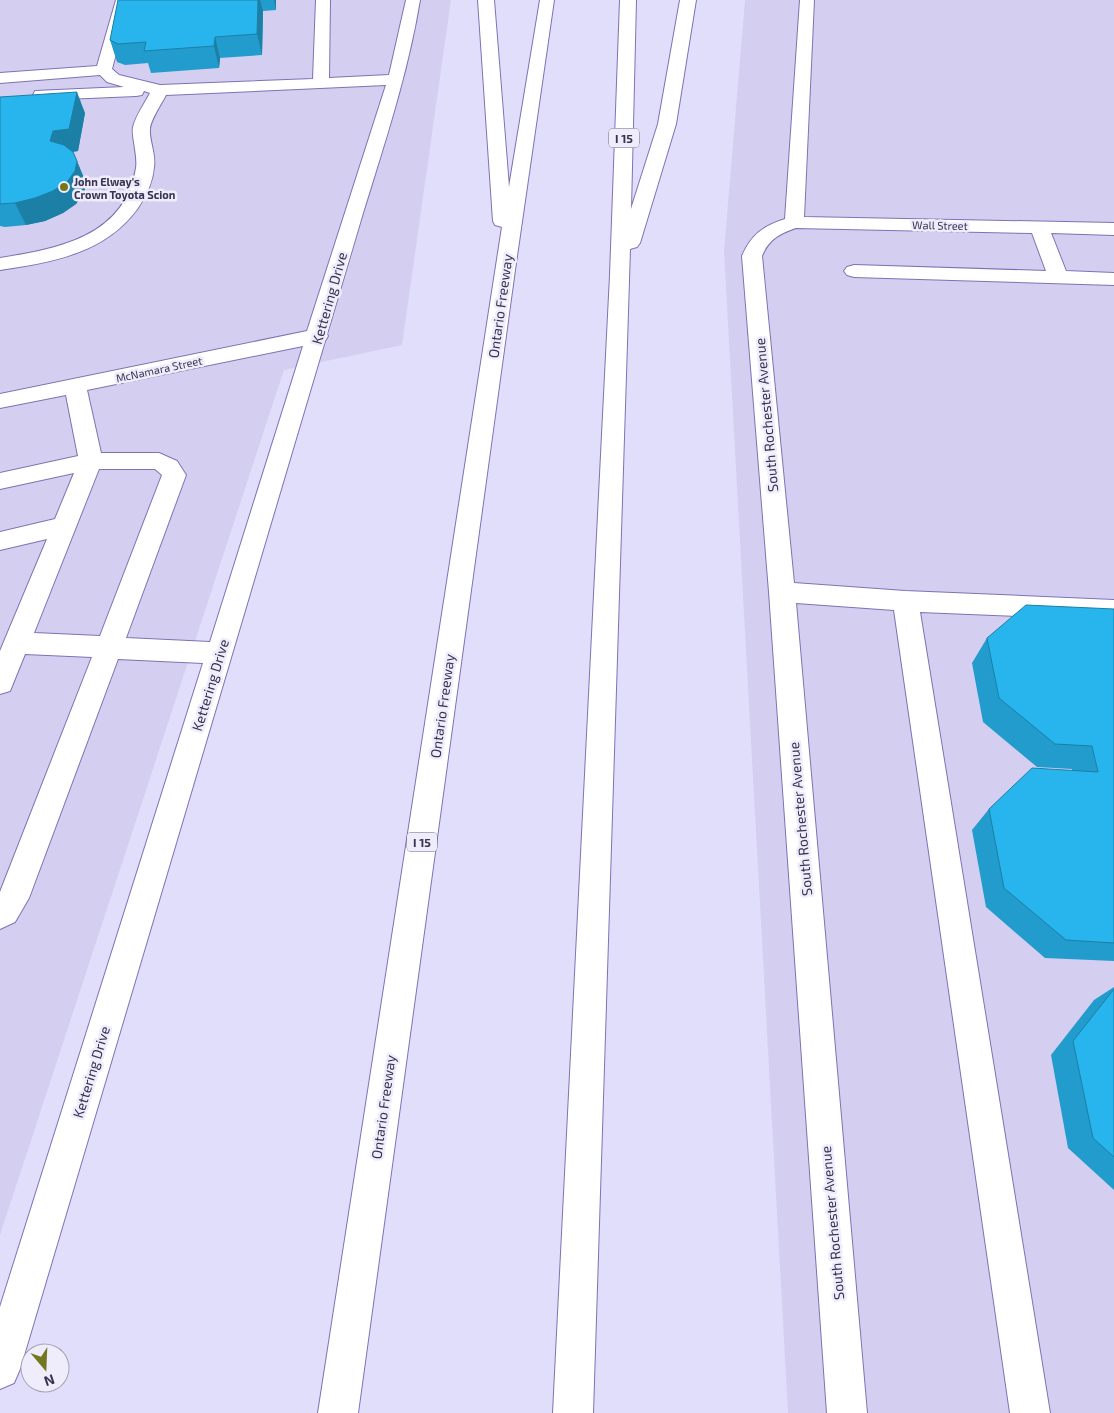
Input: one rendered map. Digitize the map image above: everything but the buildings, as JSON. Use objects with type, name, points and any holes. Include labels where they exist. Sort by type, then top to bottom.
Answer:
[{"type":"main road","points":[[104,70],[123,0]]},
{"type":"main road","points":[[321,83],[323,0]]},
{"type":"main road","name":"Kettering Drive","points":[[0,1368],[396,80],[406,46],[413,0]]},
{"type":"main road","points":[[486,0],[505,270]]},
{"type":"main road","name":"Ontario Freeway","points":[[338,1413],[505,270],[547,0]]},
{"type":"main road","name":"I 15","points":[[573,1413],[620,275],[628,0]]},
{"type":"main road","points":[[620,275],[667,124],[688,0]]},
{"type":"main road","points":[[781,226],[807,0]]},
{"type":"main road","points":[[0,78],[104,70],[113,79],[160,90]]},
{"type":"main road","points":[[28,96],[396,80]]},
{"type":"main road","points":[[0,264],[31,260],[78,247],[115,225],[136,199],[146,168],[146,146],[141,128],[160,90]]},
{"type":"main road","name":"Wall Street","points":[[781,226],[1114,229]]},
{"type":"main road","name":"South Rochester Avenue","points":[[781,226],[757,242],[752,256],[782,592],[847,1413]]},
{"type":"main road","points":[[1040,227],[1058,277]]},
{"type":"main road","points":[[854,271],[1114,279]]},
{"type":"main road","name":"McNamara Street","points":[[0,401],[318,336]]},
{"type":"main road","points":[[0,683],[91,461],[75,386]]},
{"type":"main road","points":[[0,482],[91,461],[159,461],[169,467],[174,475],[14,898],[4,912],[0,914]]},
{"type":"main road","points":[[0,541],[64,526]]},
{"type":"main road","points":[[782,592],[905,601],[1114,610]]},
{"type":"main road","points":[[905,601],[1030,1413]]},
{"type":"main road","points":[[16,643],[220,653]]},
{"type":"shaded area","points":[[0,0],[451,0],[402,345],[284,370],[0,1235]]},
{"type":"shaded area","points":[[745,0],[1114,0],[1114,1413],[788,1413],[724,251]]},
{"type":"place","name":"John Elway's Crown Toyota Scion","points":[[64,187]]}]
